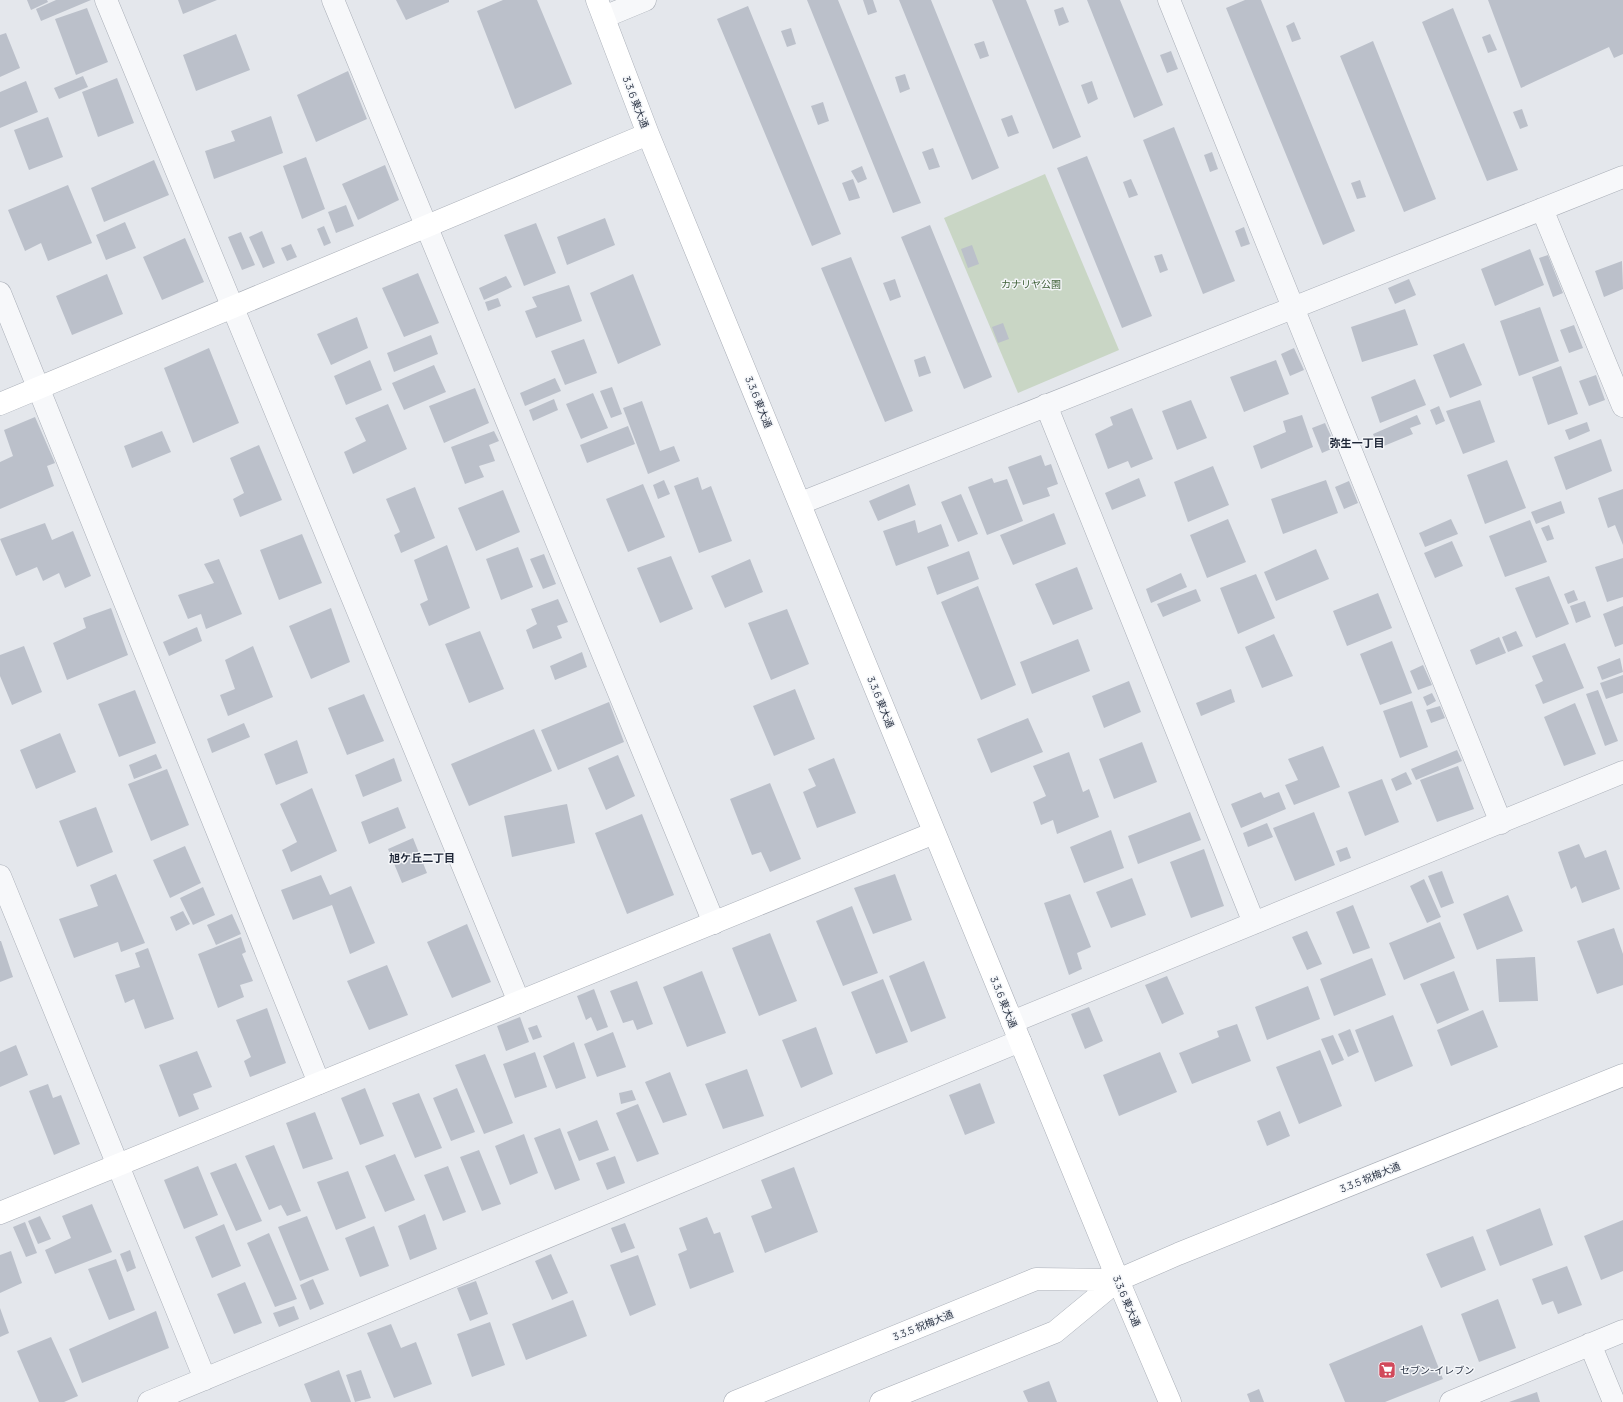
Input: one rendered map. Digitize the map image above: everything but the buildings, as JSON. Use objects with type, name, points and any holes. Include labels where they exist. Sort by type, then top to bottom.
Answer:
[{"type":"street","points":[[106,0],[231,308],[519,1002]]},
{"type":"street","points":[[333,0],[428,226],[714,923]]},
{"type":"street","points":[[601,9],[645,0]]},
{"type":"street","points":[[1169,0],[1501,823]]},
{"type":"street","name":"3.3.6 東大通","points":[[601,9],[648,134],[801,503],[934,833],[1118,1280],[1170,1402]]},
{"type":"street","points":[[0,404],[648,134]]},
{"type":"street","points":[[801,503],[1623,177]]},
{"type":"street","points":[[1542,208],[1623,406]]},
{"type":"street","points":[[0,293],[319,1083]]},
{"type":"street","points":[[1046,405],[1254,923]]},
{"type":"street","points":[[149,1402],[1016,1031],[1254,923],[1623,772]]},
{"type":"street","points":[[0,1213],[934,833]]},
{"type":"street","points":[[0,876],[205,1379]]},
{"type":"street","name":"3.3.5 祝梅大通","points":[[882,1402],[1055,1332],[1118,1280],[1178,1254],[1623,1075]]},
{"type":"street","name":"3.3.5 祝梅大通","points":[[735,1402],[1036,1280],[1118,1280]]},
{"type":"street","points":[[1451,1402],[1623,1331]]},
{"type":"street","points":[[1590,1344],[1614,1402]]},
{"type":"green space","name":"カナリヤ公園","points":[[1045,174],[1119,350],[1018,393],[944,218]]},
{"type":"place","name":"セブン-イレブン","points":[[1387,1370]]},
{"type":"district","name":"弥生一丁目","points":[[1357,442]]},
{"type":"district","name":"旭ケ丘二丁目","points":[[422,857]]}]
